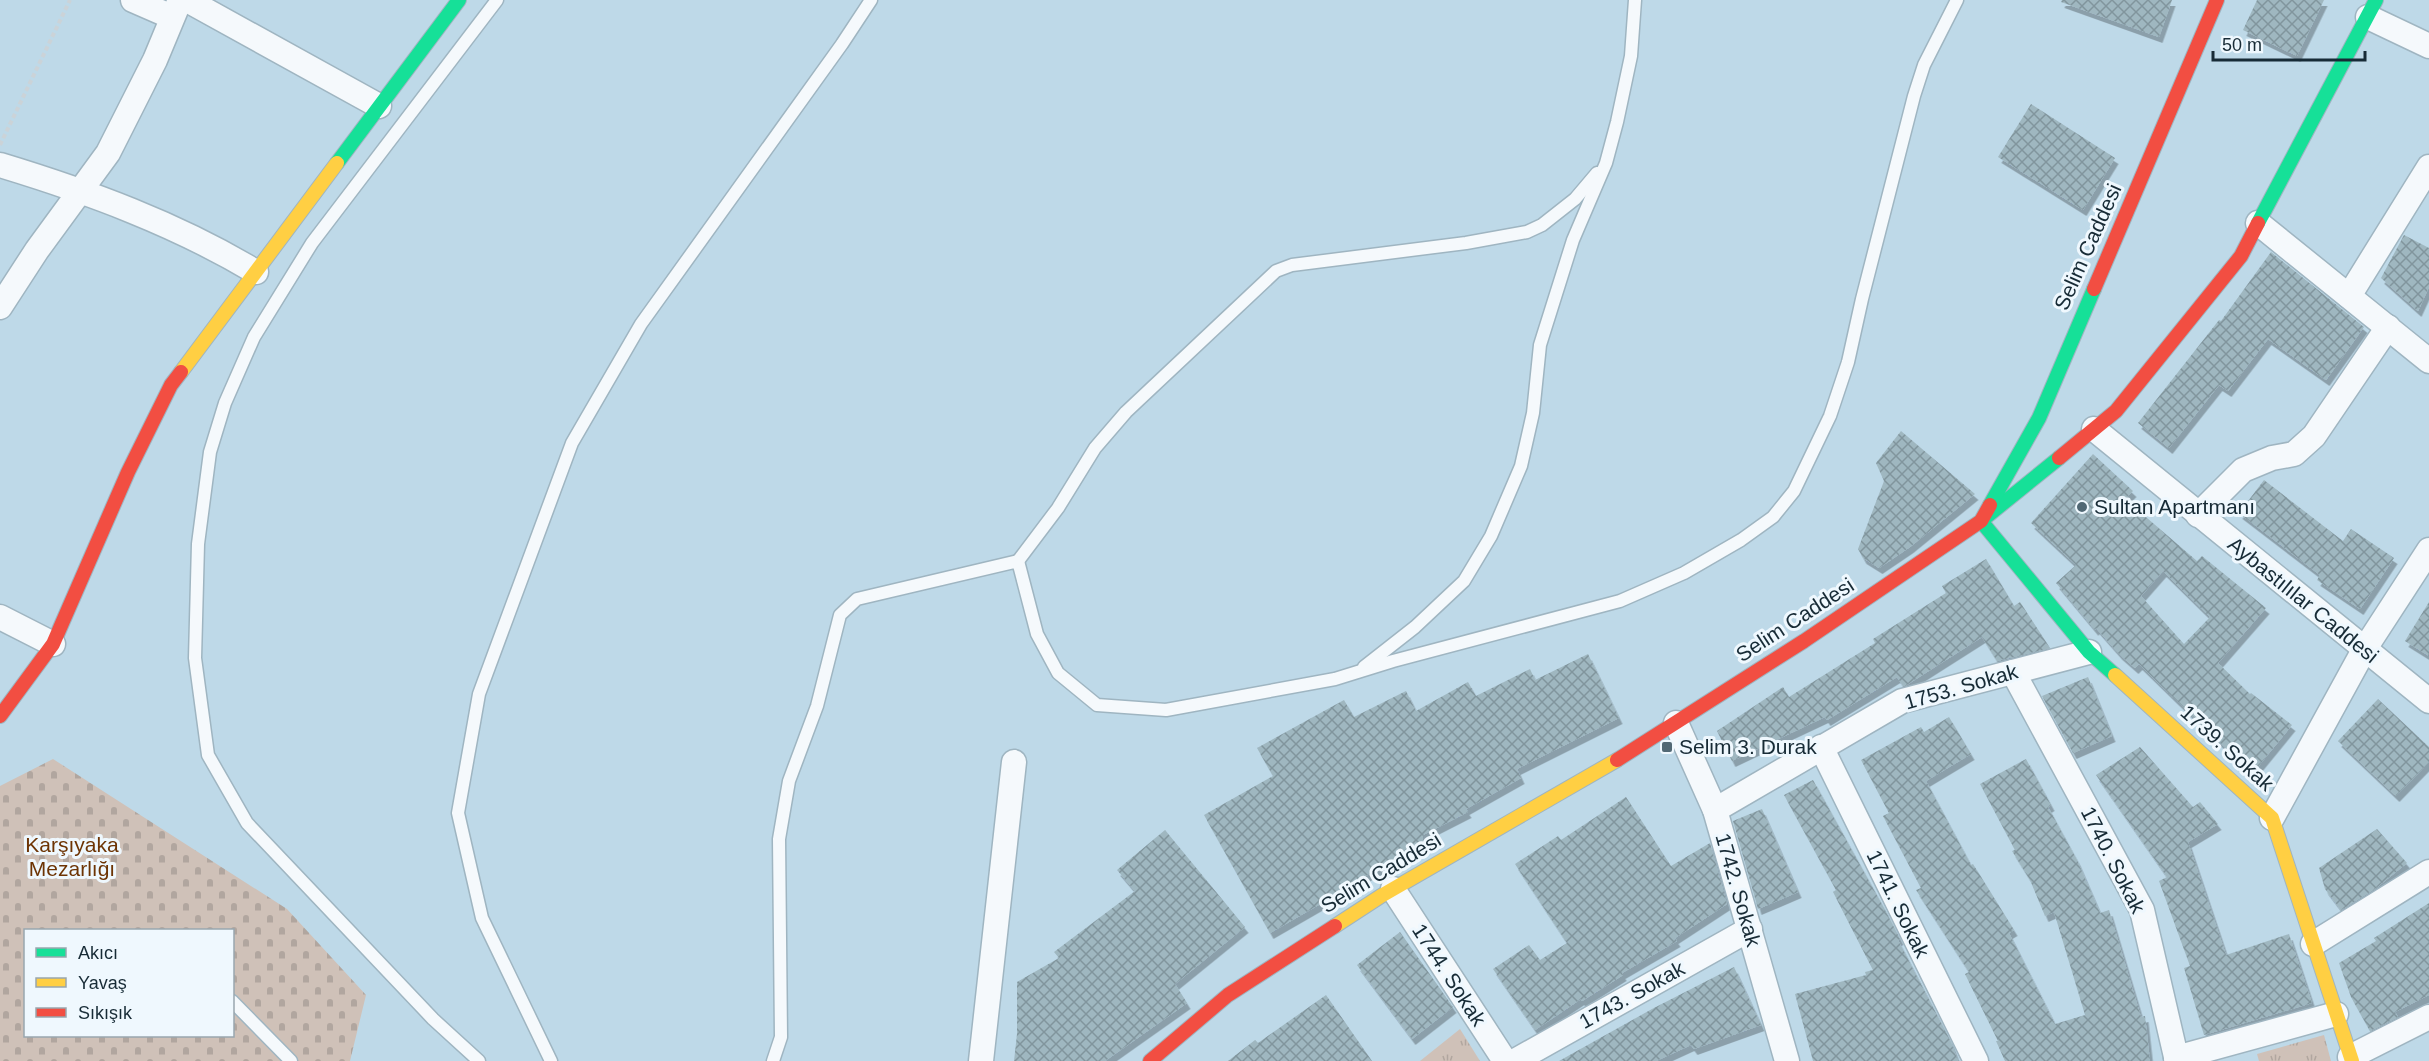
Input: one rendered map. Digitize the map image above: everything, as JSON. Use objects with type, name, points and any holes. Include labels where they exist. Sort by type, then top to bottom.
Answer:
[{"type":"street","points":[[133,0],[180,6],[379,106]]},
{"type":"street","points":[[0,716],[52,644],[128,472],[171,385],[459,0]]},
{"type":"street","name":"Selim Caddesi","points":[[1150,1061],[1228,995],[1393,889],[1634,750],[1981,521],[2039,418],[2217,0]]},
{"type":"street","points":[[0,307],[37,250],[108,153],[180,6]]},
{"type":"street","points":[[1981,521],[2115,411],[2241,256],[2372,9],[2429,46]]},
{"type":"street","points":[[0,165],[163,222],[224,252],[256,272]]},
{"type":"street","points":[[2349,296],[2429,167]]},
{"type":"street","points":[[2258,223],[2429,361]]},
{"type":"street","points":[[2198,515],[2243,470],[2272,458],[2294,454],[2314,436],[2388,327]]},
{"type":"street","name":"Aybastılılar Caddesi","points":[[2094,429],[2429,701]]},
{"type":"street","name":"1739. Sokak","points":[[1981,521],[2089,652],[2272,818],[2351,1059]]},
{"type":"street","points":[[2272,818],[2364,650],[2429,550]]},
{"type":"street","points":[[0,617],[52,644]]},
{"type":"street","name":"1753. Sokak","points":[[1715,810],[1902,701],[2089,652]]},
{"type":"street","name":"1740. Sokak","points":[[2013,672],[2142,910],[2176,1060]]},
{"type":"street","name":"1742. Sokak","points":[[1676,723],[1715,810],[1787,1061]]},
{"type":"street","name":"1741. Sokak","points":[[1821,747],[1976,1061]]},
{"type":"street","points":[[981,1061],[1014,762]]},
{"type":"street","points":[[2313,944],[2429,872]]},
{"type":"street","name":"1744. Sokak","points":[[1393,889],[1505,1061]]},
{"type":"street","name":"1743. Sokak","points":[[1515,1061],[1749,929]]},
{"type":"street","points":[[2176,1060],[2336,1014]]},
{"type":"street","points":[[2351,1059],[2429,1017]]},
{"type":"lane","points":[[479,1061],[433,1019],[247,823],[208,755],[195,658],[198,544],[210,452],[225,403],[250,346],[312,243],[496,0]]},
{"type":"lane","points":[[551,1061],[482,918],[458,813],[479,694],[572,443],[641,324],[842,44],[871,0]]},
{"type":"lane","points":[[1358,672],[1415,627],[1464,581],[1491,536],[1521,466],[1533,413],[1540,345],[1573,240],[1605,163],[1631,56],[1635,0]]},
{"type":"lane","points":[[1018,561],[1037,634],[1058,673],[1097,705],[1166,710],[1335,679],[1620,601],[1684,573],[1741,540],[1773,517],[1794,491],[1830,416],[1848,362],[1914,96],[1924,65],[1957,0]]},
{"type":"lane","points":[[773,1061],[781,1037],[779,839],[789,781],[817,706],[840,615],[856,599],[1018,561],[1058,508],[1095,448],[1126,412],[1276,271],[1292,265],[1466,243],[1527,232],[1542,225],[1575,199],[1605,163]]},
{"type":"lane","points":[[234,1003],[291,1061]]},
{"type":"path","points":[[0,146],[70,0]]},
{"type":"green space","name":"Karşıyaka Mezarlığı","points":[[53,759],[287,909],[366,995],[350,1061],[0,1061],[0,786]]},
{"type":"green space","points":[[1460,1029],[1480,1061],[1420,1061]]},
{"type":"green space","points":[[2324,1035],[2331,1061],[2259,1061],[2257,1054]]},
{"type":"building","points":[[2062,0],[2172,0],[2159,37],[2061,2]]},
{"type":"building","points":[[2257,0],[2324,0],[2297,56],[2243,30]]},
{"type":"building","points":[[2031,104],[2115,158],[2083,210],[1998,157]]},
{"type":"building","points":[[2404,235],[2429,248],[2429,287],[2418,311],[2381,278]]},
{"type":"building","points":[[2271,252],[2364,327],[2326,380],[2268,339],[2228,391],[2219,385],[2169,448],[2138,423],[2219,320],[2221,321]]},
{"type":"building","points":[[1901,431],[1975,494],[1910,547],[1879,568],[1863,558],[1858,549],[1884,481],[1876,463]]},
{"type":"building","points":[[2093,454],[2133,491],[2125,499],[2197,561],[2202,556],[2266,608],[2218,663],[2250,694],[2292,725],[2252,774],[2139,664],[2135,668],[2096,628],[2095,630],[2056,583],[2076,565],[2031,523]],"holes":[[[2163,571],[2210,617],[2184,644],[2141,596]]]},
{"type":"building","points":[[2264,480],[2343,541],[2351,529],[2394,558],[2360,609],[2317,580],[2320,575],[2239,513]]},
{"type":"building","points":[[1986,559],[2014,606],[2020,602],[2050,648],[1997,661],[1982,637],[1905,686],[1897,677],[1827,720],[1825,717],[1732,761],[1717,731],[1783,687],[1789,697],[1875,643],[1873,639],[1946,593],[1942,586]]},
{"type":"building","points":[[2429,602],[2429,656],[2405,641]]},
{"type":"building","points":[[1588,654],[1619,718],[1517,769],[1521,778],[1466,809],[1468,812],[1423,835],[1423,844],[1328,897],[1329,899],[1270,933],[1204,815],[1273,776],[1257,748],[1344,700],[1354,717],[1406,691],[1416,711],[1468,682],[1476,696],[1530,669],[1535,680]]},
{"type":"building","points":[[2088,677],[2112,736],[2073,753],[2042,696]]},
{"type":"building","points":[[2378,699],[2429,747],[2429,762],[2396,796],[2338,741]]},
{"type":"building","points":[[1949,717],[1971,754],[1926,781],[1971,865],[1973,864],[2014,930],[2009,933],[2055,1024],[2085,1015],[2054,912],[2045,916],[2030,880],[2012,851],[2015,850],[1980,784],[2026,759],[2051,805],[2048,807],[2077,860],[2100,913],[2109,910],[2141,1017],[2145,1016],[2150,1061],[2005,1061],[1996,1041],[1998,1041],[1965,974],[1969,972],[1916,890],[1921,888],[1883,816],[1889,813],[1861,760],[1921,727],[1924,732]]},
{"type":"building","points":[[2140,747],[2193,807],[2200,802],[2218,824],[2188,842],[2226,955],[2289,934],[2312,1003],[2204,1035],[2184,968],[2190,966],[2159,881],[2167,877],[2096,775]]},
{"type":"building","points":[[1813,780],[1900,939],[1898,940],[1950,1040],[1958,1061],[1813,1061],[1795,994],[1866,975],[1865,972],[1873,970],[1833,892],[1836,890],[1784,795]]},
{"type":"building","points":[[1626,797],[1671,866],[1710,843],[1727,904],[1675,938],[1677,941],[1622,973],[1623,975],[1582,1001],[1581,999],[1535,1030],[1493,969],[1529,945],[1540,960],[1567,943],[1515,864],[1558,836],[1561,840]]},
{"type":"building","points":[[1762,809],[1798,892],[1758,909],[1733,821]]},
{"type":"building","points":[[2377,829],[2407,863],[2376,888],[2341,910],[2325,889],[2319,868]]},
{"type":"building","points":[[1165,830],[1245,927],[1175,984],[1187,1003],[1105,1061],[1014,1061],[1017,1034],[1017,982],[1059,958],[1054,952],[1135,891],[1117,870]]},
{"type":"building","points":[[2429,903],[2429,995],[2395,1012],[2398,1017],[2370,1031],[2351,997],[2339,963],[2376,941],[2374,938]]},
{"type":"building","points":[[1400,932],[1453,1007],[1412,1039],[1357,965]]},
{"type":"building","points":[[1734,967],[1761,1025],[1694,1049],[1691,1045],[1656,1061],[1559,1061],[1652,1009]]},
{"type":"building","points":[[1326,995],[1372,1061],[1228,1061],[1255,1040],[1258,1043]]},
{"type":"traffic: fast","points":[[337,163],[459,0]]},
{"type":"traffic: fast","points":[[2258,223],[2376,0]]},
{"type":"traffic: fast","points":[[1990,505],[2039,418],[2094,289]]},
{"type":"traffic: fast","points":[[2059,458],[1981,521],[2089,652],[2115,675]]},
{"type":"traffic: slow","points":[[181,372],[337,163]]},
{"type":"traffic: slow","points":[[2115,675],[2272,818],[2352,1061]]},
{"type":"traffic: slow","points":[[1335,926],[1381,896],[1617,760]]},
{"type":"traffic: jam","points":[[2094,289],[2217,0]]},
{"type":"traffic: jam","points":[[2059,458],[2116,411],[2241,256],[2258,223]]},
{"type":"traffic: jam","points":[[0,716],[53,644],[128,472],[171,385],[181,372]]},
{"type":"traffic: jam","points":[[1617,760],[1804,641],[1981,521],[1990,505]]},
{"type":"traffic: jam","points":[[1150,1061],[1228,995],[1335,926]]},
{"type":"place","name":"Sultan Apartmanı","points":[[2082,507]]},
{"type":"place","name":"Selim 3. Durak","points":[[1667,747]]}]
